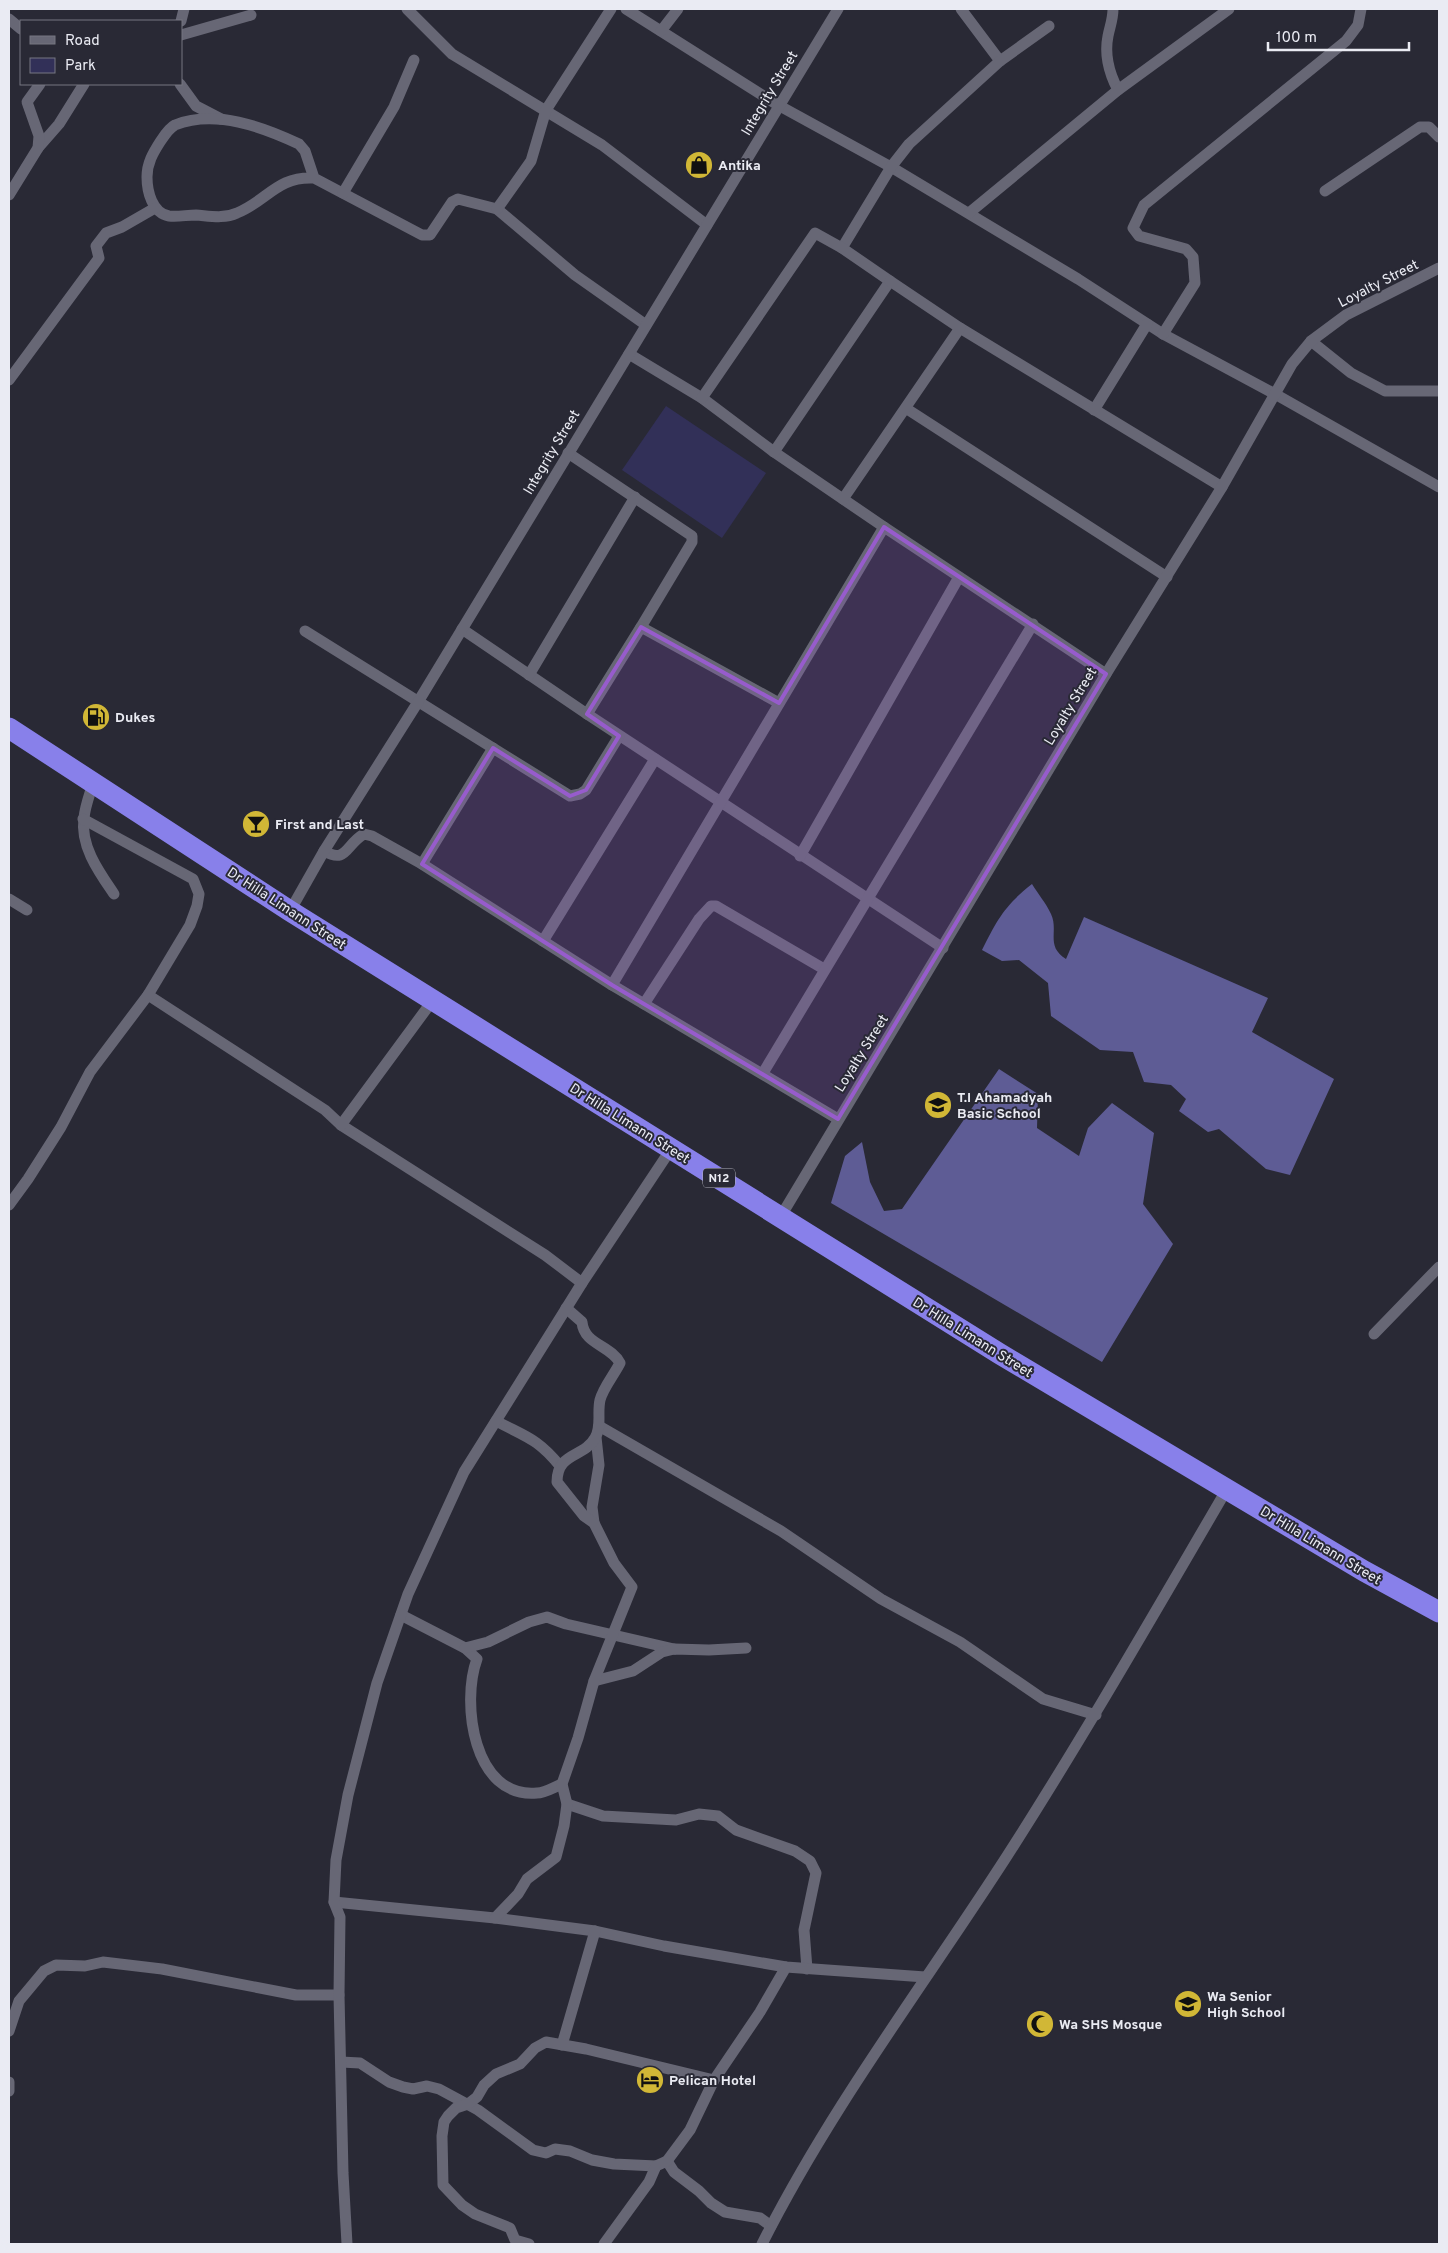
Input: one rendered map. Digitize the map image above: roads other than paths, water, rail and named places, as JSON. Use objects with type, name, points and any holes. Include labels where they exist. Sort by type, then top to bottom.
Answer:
[{"type":"highway","name":"Dr Hilla Limann Street","points":[[9,728],[290,911],[1000,1354],[1364,1571],[1439,1612]]},
{"type":"street","points":[[407,9],[452,54],[602,145],[707,225]]},
{"type":"street","points":[[497,209],[531,161],[546,110],[611,9]]},
{"type":"street","points":[[626,9],[778,105],[891,167],[969,213],[1164,334],[1439,486]]},
{"type":"street","points":[[661,31],[678,9]]},
{"type":"street","name":"Integrity Street","points":[[290,911],[324,851],[418,702],[778,105],[838,9]]},
{"type":"street","points":[[961,9],[1000,61]]},
{"type":"street","points":[[1112,9],[1113,18],[1106,54],[1110,75],[1118,90]]},
{"type":"street","points":[[969,213],[1118,90],[1229,9]]},
{"type":"street","points":[[1164,334],[1196,283],[1195,269],[1193,257],[1186,249],[1139,236],[1133,228],[1144,206],[1346,40],[1358,25],[1362,9]]},
{"type":"street","points":[[182,35],[251,15]]},
{"type":"street","points":[[9,20],[20,28]]},
{"type":"street","points":[[842,248],[891,167],[909,144],[1000,61],[1049,26]]},
{"type":"street","points":[[343,193],[394,107],[414,60]]},
{"type":"street","points":[[38,148],[39,136],[27,102],[39,85]]},
{"type":"street","points":[[9,195],[38,148],[59,124],[83,85]]},
{"type":"street","points":[[181,85],[196,106],[221,119]]},
{"type":"street","points":[[314,178],[305,151],[299,144],[244,123],[221,119],[196,120],[174,126],[164,135],[152,154],[148,166],[149,193],[155,208],[168,216],[223,217],[238,213],[288,180],[302,177],[314,178],[422,235],[430,235],[452,202],[458,199],[497,209],[575,275],[646,325]]},
{"type":"street","points":[[1325,191],[1420,127],[1429,127],[1439,137]]},
{"type":"street","points":[[9,380],[99,258],[96,246],[106,233],[122,227],[155,208]]},
{"type":"street","points":[[702,398],[815,233],[842,248],[960,328],[1222,487]]},
{"type":"street","name":"Loyalty Street","points":[[781,1216],[1106,674],[1222,487],[1292,364],[1311,341],[1346,315],[1439,268]]},
{"type":"street","points":[[774,452],[890,282]]},
{"type":"street","points":[[1094,410],[1148,324]]},
{"type":"street","points":[[843,499],[960,328]]},
{"type":"street","points":[[1311,341],[1351,373],[1385,391],[1439,391]]},
{"type":"street","points":[[629,354],[702,398],[774,452],[1106,674]]},
{"type":"street","points":[[906,409],[1167,577]]},
{"type":"street","points":[[568,453],[692,536],[692,542],[587,714]]},
{"type":"street","points":[[529,675],[635,497]]},
{"type":"street","points":[[612,985],[884,527]]},
{"type":"street","points":[[800,856],[959,577]]},
{"type":"street","points":[[763,1073],[1033,624]]},
{"type":"street","points":[[641,626],[778,703]]},
{"type":"street","points":[[462,629],[619,736],[866,900],[942,948]]},
{"type":"street","points":[[305,631],[570,796],[580,794],[586,790],[619,736]]},
{"type":"street","points":[[422,864],[493,748]]},
{"type":"street","points":[[543,941],[655,759]]},
{"type":"street","points":[[93,783],[83,819],[89,852],[96,868],[114,894]]},
{"type":"street","points":[[9,1205],[28,1179],[60,1127],[90,1072],[148,995],[190,925],[198,906],[198,887],[193,879],[83,819]]},
{"type":"street","points":[[324,851],[335,857],[339,856],[356,839],[364,834],[372,836],[422,864],[612,985],[838,1119]]},
{"type":"street","points":[[9,899],[28,910]]},
{"type":"street","points":[[644,1004],[699,919],[711,906],[716,906],[824,969]]},
{"type":"street","points":[[148,995],[325,1110],[341,1125],[545,1255],[582,1283]]},
{"type":"street","points":[[341,1125],[433,1000]]},
{"type":"street","points":[[348,2244],[343,2173],[339,1995],[340,1917],[334,1902],[336,1860],[348,1795],[377,1683],[408,1594],[464,1472],[582,1283],[671,1149]]},
{"type":"street","points":[[1374,1334],[1439,1267]]},
{"type":"street","points":[[495,1918],[518,1894],[526,1879],[556,1857],[564,1826],[567,1804],[562,1784],[594,1681],[632,1587],[614,1562],[594,1523],[592,1507],[599,1465],[600,1398],[620,1363],[616,1355],[586,1336],[583,1331],[582,1322],[566,1308]]},
{"type":"street","points":[[496,1421],[530,1436],[545,1448],[560,1466]]},
{"type":"street","points":[[598,1432],[781,1531],[881,1599],[960,1642],[1043,1699],[1096,1715]]},
{"type":"street","points":[[594,1523],[584,1516],[557,1482],[560,1466],[572,1455],[583,1450],[598,1432]]},
{"type":"street","points":[[762,2244],[876,2050],[1006,1857],[1096,1715],[1227,1489]]},
{"type":"street","points":[[401,1615],[465,1648],[477,1659],[472,1673],[471,1724],[477,1747],[490,1771],[507,1787],[521,1792],[538,1793],[562,1784]]},
{"type":"street","points":[[465,1648],[488,1642],[529,1622],[547,1617],[566,1624],[674,1649],[746,1648]]},
{"type":"street","points":[[594,1681],[633,1671],[662,1652],[674,1649]]},
{"type":"street","points":[[567,1804],[604,1816],[676,1820],[700,1814],[718,1816],[736,1830],[795,1851],[810,1861],[816,1873],[804,1930],[807,1969]]},
{"type":"street","points":[[334,1902],[495,1918],[595,1931],[664,1946],[786,1967],[925,1977]]},
{"type":"street","points":[[562,2046],[595,1931]]},
{"type":"street","points":[[9,2031],[12,2008],[44,1971],[56,1965],[84,1966],[103,1962],[162,1969],[296,1995],[339,1995]]},
{"type":"street","points":[[341,2062],[360,2063],[389,2082],[413,2089],[426,2086],[468,2104],[533,2150],[546,2153],[555,2149],[599,2161],[656,2166],[667,2161],[690,2130],[714,2080],[760,2012],[786,1967]]},
{"type":"street","points":[[529,2244],[515,2240],[510,2228],[475,2214],[462,2205],[443,2185],[444,2122],[456,2108],[468,2104],[477,2097],[484,2085],[496,2074],[520,2064],[535,2048],[546,2042],[714,2080]]},
{"type":"street","points":[[9,2082],[9,2092]]},
{"type":"street","points":[[667,2161],[674,2172],[711,2203],[725,2212],[760,2218],[771,2226]]},
{"type":"street","points":[[604,2244],[649,2182],[656,2166]]},
{"type":"place","name":"Antika","points":[[699,165]]},
{"type":"place","name":"Dukes","points":[[96,717]]},
{"type":"place","name":"First and Last","points":[[256,824]]},
{"type":"place","name":"T.I Ahamadyah Basic School","points":[[938,1105]]},
{"type":"place","name":"Wa Senior High School","points":[[1188,2004]]},
{"type":"place","name":"Wa SHS Mosque","points":[[1040,2024]]},
{"type":"place","name":"Pelican Hotel","points":[[650,2080]]}]
